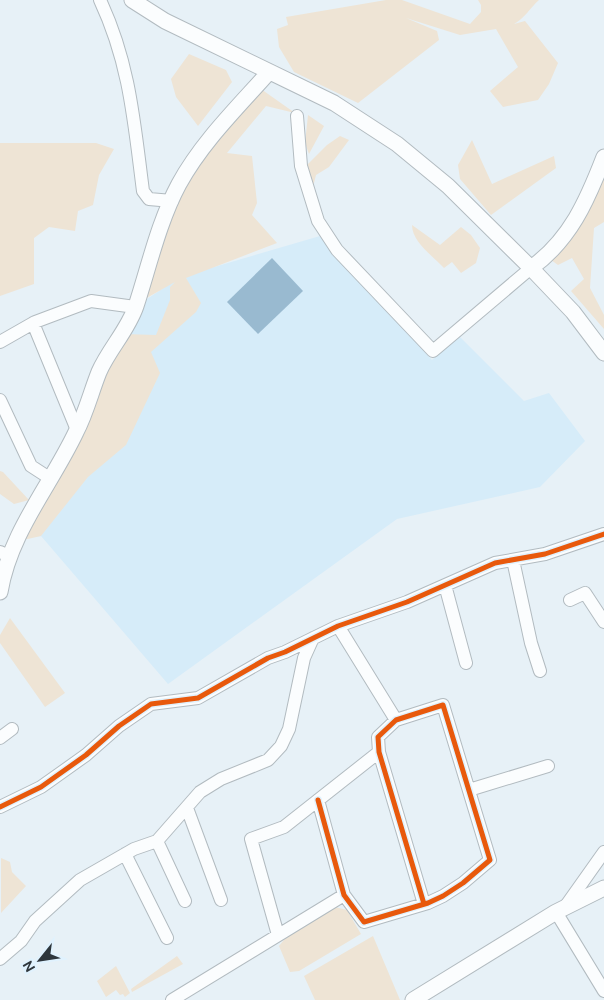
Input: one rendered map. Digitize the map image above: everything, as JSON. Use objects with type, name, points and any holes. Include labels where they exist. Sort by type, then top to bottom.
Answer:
[{"type":"street","points":[[100,0],[115,31],[127,75],[143,191],[150,199],[172,201]]},
{"type":"street","points":[[132,0],[165,21],[334,103],[397,144],[448,186],[531,268],[573,312],[604,353]]},
{"type":"street","points":[[0,592],[5,554],[51,479],[77,430],[100,371],[124,334],[136,306],[148,262],[178,185],[211,136],[269,72]]},
{"type":"street","points":[[297,116],[301,166],[318,221],[337,250],[433,351],[560,244],[574,225],[592,190],[604,157]]},
{"type":"street","points":[[0,342],[32,324],[91,301],[136,306]]},
{"type":"street","points":[[32,324],[77,430]]},
{"type":"street","points":[[0,400],[31,466],[51,479]]},
{"type":"street","points":[[0,807],[41,787],[86,755],[118,726],[151,704],[198,698],[268,658],[285,652],[338,626],[406,602],[495,563],[545,554],[604,534]]},
{"type":"street","points":[[513,560],[531,643],[540,671]]},
{"type":"street","points":[[446,585],[466,662]]},
{"type":"street","points":[[570,600],[585,593],[604,622]]},
{"type":"street","points":[[338,626],[396,720]]},
{"type":"street","points":[[0,959],[20,941],[36,921],[80,880],[125,854],[157,841],[200,792],[221,779],[268,760],[281,746],[289,729],[297,701],[304,658],[314,638]]},
{"type":"street","points":[[318,800],[344,895],[364,922],[424,904],[463,883],[490,860],[443,705],[396,720],[378,737],[379,752],[424,904]]},
{"type":"street","points":[[0,738],[12,728]]},
{"type":"street","points":[[278,935],[251,839],[284,828],[379,752]]},
{"type":"street","points":[[469,790],[548,766]]},
{"type":"street","points":[[186,808],[221,900]]},
{"type":"street","points":[[157,841],[185,901]]},
{"type":"street","points":[[561,910],[604,852]]},
{"type":"street","points":[[125,854],[167,938]]},
{"type":"street","points":[[413,1000],[561,910],[604,888]]},
{"type":"street","points":[[172,1000],[344,895]]},
{"type":"street","points":[[561,910],[604,991]]},
{"type":"shaded area","points":[[386,0],[402,0],[470,24],[481,12],[481,5],[478,0],[539,0],[514,24],[525,21],[558,63],[549,84],[538,100],[503,107],[490,91],[518,67],[496,29],[460,35],[406,18],[437,31],[439,40],[358,103],[294,72],[279,47],[277,29],[288,25],[286,17]]},
{"type":"shaded area","points":[[189,54],[226,70],[232,82],[198,126],[176,97],[171,79]]},
{"type":"shaded area","points":[[261,89],[295,113],[266,106],[227,153],[252,156],[257,203],[252,215],[277,243],[186,278],[201,303],[196,312],[151,352],[160,373],[126,445],[88,477],[41,536],[14,542],[124,334],[156,335],[170,300],[170,287],[175,282],[136,304],[172,201],[207,147]]},
{"type":"shaded area","points":[[308,115],[324,126],[309,154],[305,143]]},
{"type":"shaded area","points":[[340,136],[349,140],[329,167],[316,175],[313,187],[305,167],[327,145]]},
{"type":"shaded area","points":[[472,140],[492,184],[554,156],[556,168],[491,215],[460,179],[458,165]]},
{"type":"shaded area","points":[[0,143],[96,143],[114,149],[99,175],[93,205],[78,211],[75,231],[49,227],[34,238],[34,284],[0,296]]},
{"type":"shaded area","points":[[604,164],[604,222],[594,228],[590,288],[604,315],[604,329],[571,291],[584,279],[572,258],[558,265],[547,257]]},
{"type":"shaded area","points":[[412,225],[440,245],[461,227],[471,235],[480,248],[476,263],[461,273],[452,262],[444,268],[419,243],[415,237]]},
{"type":"shaded area","points":[[320,236],[432,360],[459,336],[524,401],[549,393],[585,441],[540,487],[397,519],[168,684],[41,536],[19,539],[135,307],[180,277]]},
{"type":"shaded area","points":[[272,258],[303,291],[258,334],[227,302]]},
{"type":"shaded area","points":[[0,471],[29,500],[14,504],[0,494]]},
{"type":"shaded area","points":[[10,618],[65,693],[45,707],[0,643],[0,635]]},
{"type":"shaded area","points":[[1,858],[10,862],[12,872],[26,886],[1,913]]},
{"type":"shaded area","points":[[335,907],[347,910],[361,934],[299,971],[290,972],[279,946],[287,936]]},
{"type":"shaded area","points":[[373,936],[400,1000],[315,1000],[304,976]]},
{"type":"shaded area","points":[[177,956],[183,964],[132,992],[131,989]]},
{"type":"shaded area","points":[[116,966],[130,993],[125,997],[116,990],[106,997],[97,981]]},
{"type":"cycle path","points":[[0,807],[41,787],[86,755],[119,726],[151,704],[198,698],[268,658],[285,652],[338,626],[407,602],[495,563],[545,554],[604,534]]},
{"type":"cycle path","points":[[318,800],[344,895],[364,922],[428,903],[463,883],[490,860],[443,705],[396,720],[378,737],[379,752],[424,904]]}]
